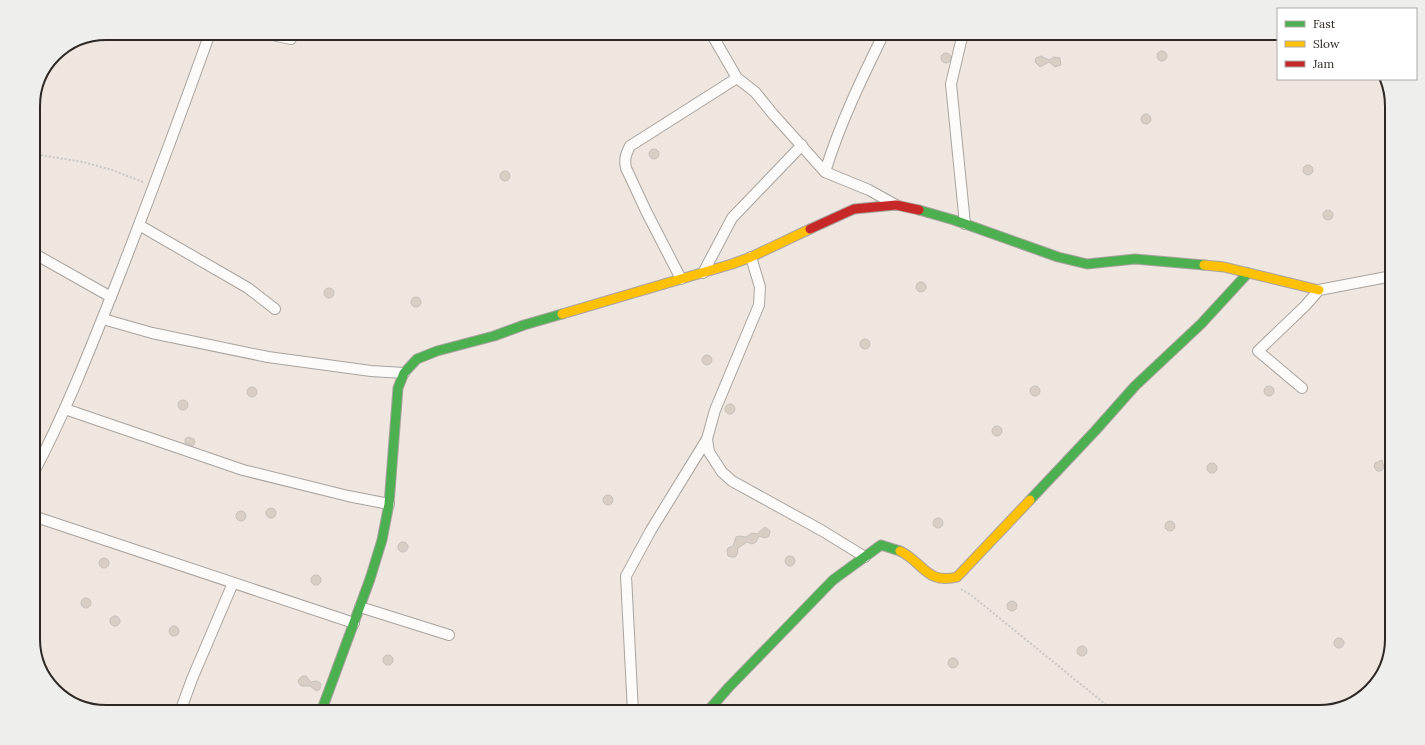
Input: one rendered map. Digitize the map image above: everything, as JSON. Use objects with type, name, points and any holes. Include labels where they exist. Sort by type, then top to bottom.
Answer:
[{"type":"street","points":[[40,461],[54,434],[103,319],[207,40]]},
{"type":"street","points":[[715,40],[737,78],[755,92],[825,172],[869,190],[896,205]]},
{"type":"street","points":[[825,172],[835,141],[858,84],[880,40]]},
{"type":"street","points":[[961,40],[951,84],[965,224]]},
{"type":"street","points":[[681,279],[646,211],[624,161],[630,146],[737,78]]},
{"type":"street","points":[[703,273],[732,218],[802,146]]},
{"type":"street","points":[[324,705],[370,579],[382,540],[389,504],[398,388],[404,372],[418,359],[437,351],[494,336],[524,325],[703,273],[751,257],[854,210],[896,205],[965,224],[1058,256],[1087,264],[1135,259],[1163,260],[1224,267],[1319,290],[1385,277]]},
{"type":"street","points":[[139,225],[248,288],[275,308]]},
{"type":"street","points":[[40,257],[111,297]]},
{"type":"street","points":[[633,705],[626,576],[651,530],[707,439],[715,410],[758,305],[760,287],[751,257]]},
{"type":"street","points":[[713,705],[833,580],[881,545],[902,551],[934,577],[946,580],[957,577],[1095,431],[1135,386],[1201,324],[1248,273]]},
{"type":"street","points":[[1302,388],[1258,351],[1305,306],[1319,290]]},
{"type":"street","points":[[103,319],[152,333],[268,357],[371,371],[404,372]]},
{"type":"street","points":[[65,409],[243,470],[341,495],[389,504]]},
{"type":"street","points":[[707,439],[708,452],[722,472],[732,481],[821,530],[865,557]]},
{"type":"street","points":[[40,518],[354,623]]},
{"type":"street","points":[[183,705],[233,583]]},
{"type":"street","points":[[360,607],[449,634]]},
{"type":"path","points":[[40,155],[84,162],[112,170],[154,186]]},
{"type":"path","points":[[946,580],[970,595],[1106,705]]},
{"type":"building","points":[[1160,51],[1164,51],[1166,52],[1166,60],[1160,61],[1157,58],[1157,54]]},
{"type":"building","points":[[944,53],[948,53],[950,54],[950,62],[944,63],[941,60],[941,56]]},
{"type":"building","points":[[1041,56],[1049,60],[1054,57],[1060,58],[1061,65],[1055,67],[1049,62],[1040,67],[1035,62],[1036,58]]},
{"type":"building","points":[[1144,114],[1148,114],[1150,115],[1150,123],[1144,124],[1141,121],[1141,117]]},
{"type":"building","points":[[652,149],[656,149],[658,150],[658,158],[652,159],[649,156],[649,152]]},
{"type":"building","points":[[1306,165],[1310,165],[1312,166],[1312,174],[1306,175],[1303,172],[1303,168]]},
{"type":"building","points":[[503,171],[507,171],[509,172],[509,180],[503,181],[500,178],[500,174]]},
{"type":"building","points":[[1326,210],[1330,210],[1332,211],[1332,219],[1326,220],[1323,217],[1323,213]]},
{"type":"building","points":[[919,282],[923,282],[925,283],[925,291],[919,292],[916,289],[916,285]]},
{"type":"building","points":[[327,288],[331,288],[333,289],[333,297],[327,298],[324,295],[324,291]]},
{"type":"building","points":[[414,297],[418,297],[420,298],[420,306],[414,307],[411,304],[411,300]]},
{"type":"building","points":[[863,339],[867,339],[869,340],[869,348],[863,349],[860,346],[860,342]]},
{"type":"building","points":[[705,355],[709,355],[711,356],[711,364],[705,365],[702,362],[702,358]]},
{"type":"building","points":[[1033,386],[1037,386],[1039,387],[1039,395],[1033,396],[1030,393],[1030,389]]},
{"type":"building","points":[[1267,386],[1271,386],[1273,387],[1273,395],[1267,396],[1264,393],[1264,389]]},
{"type":"building","points":[[250,387],[254,387],[256,388],[256,396],[250,397],[247,394],[247,390]]},
{"type":"building","points":[[181,400],[185,400],[187,401],[187,409],[181,410],[178,407],[178,403]]},
{"type":"building","points":[[728,404],[732,404],[734,405],[734,413],[728,414],[725,411],[725,407]]},
{"type":"building","points":[[995,426],[999,426],[1001,427],[1001,435],[995,436],[992,433],[992,429]]},
{"type":"building","points":[[188,437],[194,439],[195,442],[193,446],[185,443],[185,439]]},
{"type":"building","points":[[1382,460],[1384,468],[1381,471],[1377,471],[1374,467],[1375,463]]},
{"type":"building","points":[[1210,463],[1214,463],[1216,464],[1216,472],[1210,473],[1207,470],[1207,466]]},
{"type":"building","points":[[606,495],[610,495],[612,496],[612,504],[606,505],[603,502],[603,498]]},
{"type":"building","points":[[269,508],[273,508],[275,509],[275,517],[269,518],[266,515],[266,511]]},
{"type":"building","points":[[239,511],[243,511],[245,512],[245,520],[239,521],[236,518],[236,514]]},
{"type":"building","points":[[936,518],[940,518],[942,519],[942,527],[936,528],[933,525],[933,521]]},
{"type":"building","points":[[1168,521],[1172,521],[1174,522],[1174,530],[1168,531],[1165,528],[1165,524]]},
{"type":"building","points":[[765,527],[770,531],[769,536],[765,538],[759,536],[756,542],[752,544],[747,542],[738,548],[737,555],[735,557],[728,556],[728,548],[733,546],[736,537],[746,537],[752,533],[757,534]]},
{"type":"building","points":[[401,542],[405,542],[407,543],[407,551],[401,552],[398,549],[398,545]]},
{"type":"building","points":[[788,556],[792,556],[794,557],[794,565],[788,566],[785,563],[785,559]]},
{"type":"building","points":[[102,558],[106,558],[108,559],[108,567],[102,568],[99,565],[99,561]]},
{"type":"building","points":[[314,575],[318,575],[320,576],[320,584],[314,585],[311,582],[311,578]]},
{"type":"building","points":[[84,598],[88,598],[90,599],[90,607],[84,608],[81,605],[81,601]]},
{"type":"building","points":[[1010,601],[1014,601],[1016,602],[1016,610],[1010,611],[1007,608],[1007,604]]},
{"type":"building","points":[[113,616],[117,616],[119,617],[119,625],[113,626],[110,623],[110,619]]},
{"type":"building","points":[[172,626],[176,626],[178,627],[178,635],[172,636],[169,633],[169,629]]},
{"type":"building","points":[[1337,638],[1341,638],[1343,639],[1343,647],[1337,648],[1334,645],[1334,641]]},
{"type":"building","points":[[1080,646],[1084,646],[1086,647],[1086,655],[1080,656],[1077,653],[1077,649]]},
{"type":"building","points":[[386,655],[390,655],[392,656],[392,664],[386,665],[383,662],[383,658]]},
{"type":"building","points":[[951,658],[955,658],[957,659],[957,667],[951,668],[948,665],[948,661]]},
{"type":"building","points":[[302,676],[306,676],[311,682],[319,682],[321,684],[320,689],[316,691],[310,686],[301,686],[298,682]]},
{"type":"traffic: fast","points":[[919,210],[954,220],[1058,257],[1087,264],[1135,259],[1204,265]]},
{"type":"traffic: fast","points":[[1030,500],[1135,386],[1201,324],[1248,273]]},
{"type":"traffic: fast","points":[[324,705],[370,579],[382,540],[389,504],[398,388],[404,373],[417,359],[437,351],[494,336],[524,325],[562,314]]},
{"type":"traffic: fast","points":[[713,705],[833,580],[881,545],[900,551]]},
{"type":"traffic: slow","points":[[562,314],[732,264],[751,257],[810,229]]},
{"type":"traffic: slow","points":[[1204,265],[1224,267],[1319,290]]},
{"type":"traffic: slow","points":[[900,551],[932,575],[947,579],[957,577],[1030,500]]},
{"type":"traffic: jam","points":[[810,229],[854,209],[896,205],[919,210]]}]
